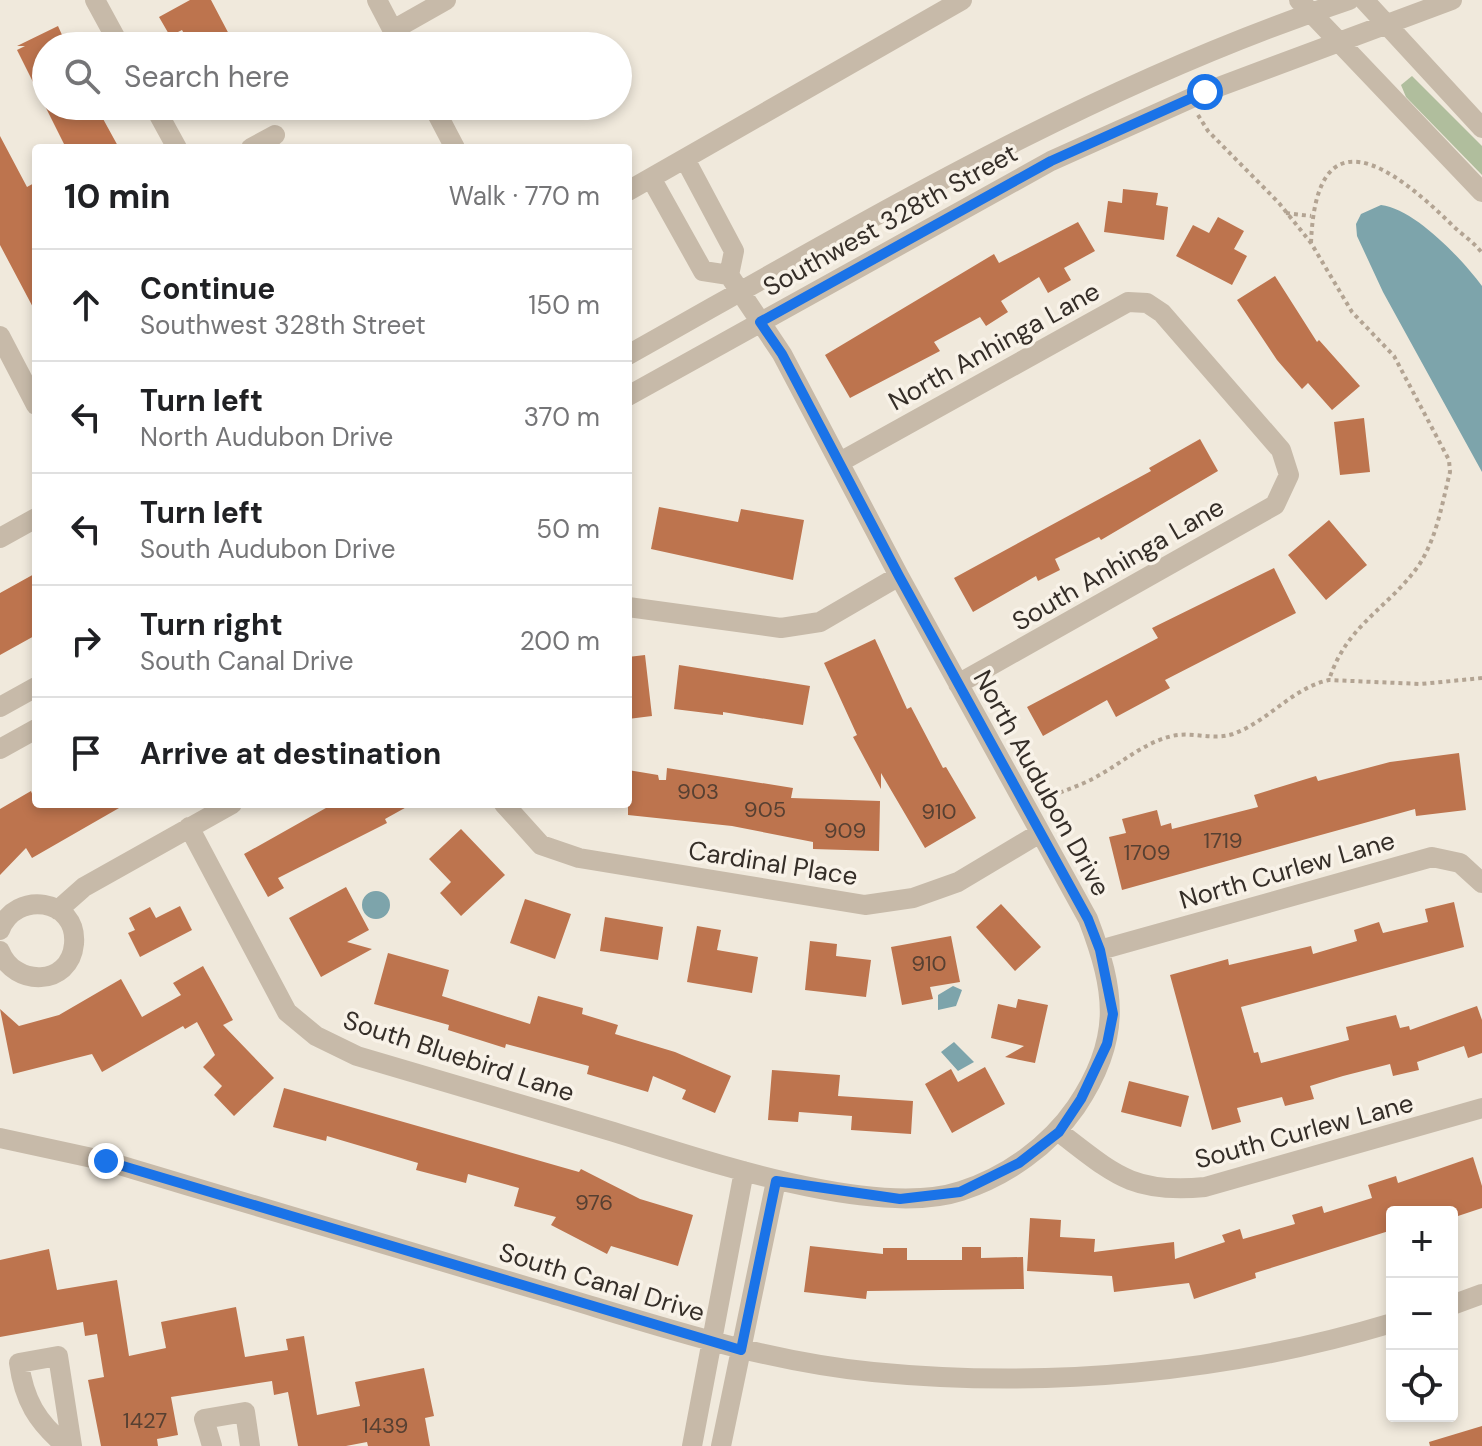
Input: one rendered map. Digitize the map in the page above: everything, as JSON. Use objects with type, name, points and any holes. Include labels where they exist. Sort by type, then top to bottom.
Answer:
[{"type":"street","points":[[95,0],[112,32]]},
{"type":"street","points":[[377,0],[394,32]]},
{"type":"street","points":[[405,32],[446,0]]},
{"type":"street","points":[[632,189],[962,0]]},
{"type":"street","name":"Southwest 328th Street","points":[[632,352],[734,283],[1050,122],[1304,7],[1349,0]]},
{"type":"street","points":[[1364,0],[1482,128]]},
{"type":"street","name":"Southwest 328th Street","points":[[632,394],[1051,161],[1169,107],[1452,0]]},
{"type":"street","points":[[1304,7],[1482,192]]},
{"type":"street","points":[[162,120],[175,144]]},
{"type":"street","points":[[440,120],[453,144]]},
{"type":"street","points":[[258,144],[275,135]]},
{"type":"street","points":[[651,178],[703,271],[734,283],[734,251],[685,159]]},
{"type":"street","name":"North Audubon Drive","points":[[734,283],[776,344],[899,576],[1088,919],[1100,950],[1113,1014],[1107,1044],[1081,1099],[1059,1132],[1019,1163],[960,1192],[900,1199],[776,1181]]},
{"type":"street","name":"North Anhinga Lane","points":[[840,462],[1128,302],[1147,303],[1162,313],[1281,450],[1289,475]]},
{"type":"street","points":[[0,336],[32,397]]},
{"type":"street","name":"South Anhinga Lane","points":[[958,684],[1275,505],[1289,475]]},
{"type":"street","points":[[0,538],[32,520]]},
{"type":"street","points":[[632,608],[781,628],[820,622],[899,576]]},
{"type":"street","points":[[0,707],[32,689]]},
{"type":"street","points":[[0,749],[32,731]]},
{"type":"street","points":[[58,910],[84,887],[225,808]]},
{"type":"street","name":"Cardinal Place","points":[[508,808],[541,845],[579,858],[865,905],[913,898],[958,882],[1040,833]]},
{"type":"street","name":"South Bluebird Lane","points":[[189,827],[287,1012],[316,1036],[357,1056],[776,1181]]},
{"type":"street","name":"North Curlew Lane","points":[[1100,950],[1432,857],[1460,863],[1482,883]]},
{"type":"street","points":[[0,930],[11,912],[26,904],[43,903],[58,910],[69,922],[74,944],[71,955],[57,973],[46,977],[24,977],[5,963],[0,951]]},
{"type":"street","name":"South Curlew Lane","points":[[1059,1132],[1120,1179],[1165,1191],[1205,1187],[1482,1108]]},
{"type":"street","name":"South Canal Drive","points":[[0,1138],[106,1161],[741,1350],[873,1372],[1039,1377],[1143,1372],[1239,1360],[1309,1346],[1386,1325]]},
{"type":"street","points":[[692,1446],[744,1171]]},
{"type":"street","points":[[721,1446],[776,1181]]},
{"type":"street","points":[[1458,1303],[1482,1294]]},
{"type":"street","points":[[212,1446],[204,1419],[245,1412],[250,1446]]},
{"type":"path","points":[[1198,115],[1208,131],[1311,243],[1352,312],[1394,356],[1447,449],[1450,472],[1428,549],[1400,587],[1344,644],[1329,680]]},
{"type":"path","points":[[1311,243],[1311,216],[1318,192],[1333,169],[1356,160],[1403,180],[1471,238],[1482,253]]},
{"type":"path","points":[[1286,213],[1311,216]]},
{"type":"path","points":[[1040,802],[1100,775],[1125,756],[1161,739],[1189,734],[1218,738],[1253,726],[1306,687],[1329,680],[1421,684],[1482,678]]},
{"type":"green space","points":[[1412,76],[1482,146],[1482,175],[1406,97],[1401,85]]},
{"type":"water","points":[[1381,205],[1423,225],[1482,286],[1482,472],[1383,292],[1357,236],[1356,224],[1361,214]]},
{"type":"water","points":[[376,891],[386,895],[390,905],[386,915],[376,919],[366,915],[362,905],[366,895]]},
{"type":"water","points":[[953,986],[962,990],[956,1006],[938,1010],[938,995]]},
{"type":"water","points":[[954,1042],[974,1062],[958,1071],[941,1052]]},
{"type":"building","points":[[190,0],[211,0],[228,32],[168,32],[159,17]]},
{"type":"building","points":[[58,26],[61,32],[46,32]]},
{"type":"building","points":[[32,39],[32,80],[17,50],[25,46],[17,46]]},
{"type":"building","points":[[52,120],[104,120],[117,144],[64,144]]},
{"type":"building","points":[[0,136],[27,187],[32,184],[32,305],[0,245]]},
{"type":"building","points":[[1123,189],[1158,193],[1156,205],[1168,207],[1164,240],[1104,232],[1108,201],[1122,203]]},
{"type":"building","points":[[1218,217],[1244,231],[1234,249],[1247,256],[1232,285],[1176,256],[1193,225],[1209,233]]},
{"type":"building","points":[[1078,222],[1095,251],[1064,268],[1071,280],[1048,293],[1039,277],[1001,301],[1008,312],[986,326],[980,317],[934,342],[940,351],[850,398],[825,355],[994,254],[999,263]]},
{"type":"building","points":[[1275,276],[1317,342],[1319,340],[1360,386],[1332,410],[1308,383],[1302,389],[1277,360],[1237,300]]},
{"type":"building","points":[[1364,418],[1370,472],[1340,475],[1334,422]]},
{"type":"building","points":[[1200,439],[1218,471],[1101,540],[1099,537],[1055,559],[1060,570],[1038,581],[1036,576],[973,612],[954,578],[1151,471],[1149,468]]},
{"type":"building","points":[[659,507],[738,522],[741,509],[804,520],[793,580],[651,549]]},
{"type":"building","points":[[1329,520],[1367,565],[1326,600],[1288,555]]},
{"type":"building","points":[[1274,568],[1296,613],[1165,680],[1170,688],[1116,717],[1107,700],[1043,736],[1027,707],[1158,638],[1152,628]]},
{"type":"building","points":[[32,575],[32,637],[0,655],[0,593]]},
{"type":"building","points":[[875,639],[907,709],[911,707],[943,768],[946,767],[976,818],[925,848],[881,773],[881,789],[853,737],[857,735],[824,663]]},
{"type":"building","points":[[645,655],[652,716],[632,718],[632,657]]},
{"type":"building","points":[[679,665],[810,686],[803,725],[723,712],[723,715],[674,709]]},
{"type":"building","points":[[1459,753],[1466,810],[1416,816],[1415,809],[1122,890],[1109,837],[1126,833],[1122,819],[1157,810],[1161,826],[1171,823],[1172,829],[1258,807],[1254,795],[1316,776],[1318,781],[1390,762]]},
{"type":"building","points":[[667,768],[793,788],[791,798],[880,801],[879,851],[813,849],[813,842],[732,826],[628,815],[628,808],[632,808],[632,771],[658,775],[659,780],[666,780]]},
{"type":"building","points":[[31,791],[32,808],[119,808],[32,858],[26,848],[0,875],[0,809]]},
{"type":"building","points":[[326,808],[405,808],[385,819],[387,823],[278,878],[284,888],[268,897],[244,854]]},
{"type":"building","points":[[461,829],[505,875],[461,916],[440,893],[451,882],[429,859]]},
{"type":"building","points":[[346,887],[369,930],[347,942],[372,949],[321,977],[289,918]]},
{"type":"building","points":[[525,899],[571,914],[555,959],[510,943]]},
{"type":"building","points":[[1454,902],[1464,947],[1241,1007],[1254,1053],[1258,1052],[1261,1063],[1349,1040],[1346,1027],[1396,1015],[1400,1028],[1409,1026],[1410,1030],[1477,1006],[1482,1020],[1482,1053],[1468,1058],[1464,1046],[1417,1062],[1419,1070],[1393,1076],[1390,1064],[1343,1076],[1310,1086],[1314,1099],[1285,1106],[1282,1097],[1237,1108],[1241,1122],[1212,1130],[1170,975],[1228,959],[1229,965],[1311,946],[1313,954],[1357,941],[1354,930],[1379,922],[1383,933],[1428,922],[1425,909]]},
{"type":"building","points":[[1001,904],[1041,947],[1015,971],[976,927]]},
{"type":"building","points":[[180,906],[192,930],[140,957],[128,933],[135,930],[129,918],[150,907],[156,918]]},
{"type":"building","points":[[605,917],[663,927],[658,960],[600,951]]},
{"type":"building","points":[[697,926],[721,930],[717,950],[758,957],[752,993],[687,982]]},
{"type":"building","points":[[951,936],[960,982],[930,987],[933,999],[902,1005],[891,947]]},
{"type":"building","points":[[810,941],[837,944],[836,956],[871,960],[866,997],[805,990]]},
{"type":"building","points":[[388,953],[449,970],[442,996],[530,1024],[538,996],[583,1008],[582,1014],[618,1025],[615,1034],[675,1052],[731,1076],[715,1113],[682,1099],[686,1090],[653,1076],[648,1092],[587,1074],[589,1066],[506,1044],[505,1048],[448,1030],[449,1025],[374,1004]]},
{"type":"building","points":[[203,966],[233,1020],[223,1025],[274,1078],[234,1116],[214,1095],[222,1086],[203,1067],[215,1055],[197,1022],[185,1029],[183,1026],[102,1072],[92,1054],[13,1074],[0,1009],[19,1026],[59,1015],[121,979],[142,1017],[181,995],[173,983]]},
{"type":"building","points":[[1018,999],[1048,1005],[1035,1063],[1005,1057],[1024,1046],[991,1038],[998,1004],[1016,1008]]},
{"type":"building","points":[[985,1067],[1005,1104],[952,1133],[925,1084],[951,1069],[958,1082]]},
{"type":"building","points":[[772,1070],[840,1075],[838,1096],[913,1101],[911,1134],[851,1130],[852,1116],[799,1112],[798,1122],[768,1120]]},
{"type":"building","points":[[1129,1081],[1189,1096],[1181,1127],[1121,1112]]},
{"type":"building","points":[[284,1088],[579,1172],[581,1169],[640,1199],[693,1215],[678,1266],[611,1246],[607,1254],[551,1225],[556,1217],[514,1206],[519,1188],[468,1174],[466,1183],[416,1170],[418,1163],[327,1136],[326,1141],[273,1127]]},
{"type":"building","points":[[1473,1157],[1482,1186],[1482,1208],[1458,1216],[1458,1206],[1386,1206],[1386,1232],[1255,1273],[1256,1278],[1194,1299],[1189,1283],[1114,1292],[1112,1276],[1027,1271],[1030,1218],[1061,1220],[1060,1237],[1095,1239],[1094,1252],[1174,1242],[1175,1259],[1225,1242],[1222,1235],[1240,1229],[1243,1239],[1295,1224],[1292,1215],[1322,1206],[1324,1213],[1372,1198],[1368,1185],[1396,1176],[1398,1183]]},
{"type":"building","points":[[810,1246],[883,1254],[883,1248],[907,1248],[907,1260],[962,1260],[962,1247],[981,1247],[981,1258],[1023,1257],[1024,1289],[867,1291],[866,1299],[804,1292]]},
{"type":"building","points":[[49,1249],[57,1290],[117,1280],[129,1356],[166,1348],[161,1322],[236,1307],[245,1357],[288,1350],[286,1339],[304,1336],[317,1415],[360,1406],[355,1382],[424,1368],[434,1416],[425,1418],[430,1446],[368,1446],[367,1442],[346,1446],[298,1446],[288,1392],[274,1395],[272,1381],[171,1397],[178,1435],[157,1439],[158,1446],[101,1446],[88,1380],[104,1377],[97,1334],[85,1336],[83,1322],[0,1337],[0,1260]]},
{"type":"building","points":[[1482,1426],[1482,1446],[1430,1446],[1429,1442]]},
{"type":"route","points":[[106,1161],[741,1350],[776,1181],[900,1199],[960,1192],[1019,1163],[1059,1132],[1081,1099],[1107,1044],[1113,1014],[1100,950],[1088,919],[899,576],[782,354],[760,322],[1051,161],[1205,92]]}]
